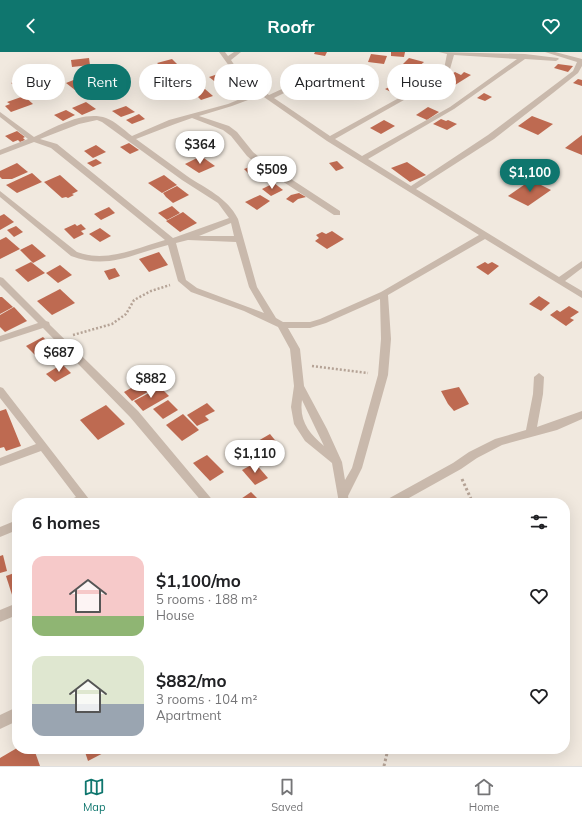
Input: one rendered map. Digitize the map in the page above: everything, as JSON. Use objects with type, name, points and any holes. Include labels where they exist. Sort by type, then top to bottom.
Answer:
[{"type":"street","points":[[222,52],[230,64]]},
{"type":"street","points":[[227,60],[238,52]]},
{"type":"street","points":[[442,52],[524,56],[582,61]]},
{"type":"street","points":[[548,52],[582,61]]},
{"type":"street","points":[[330,139],[439,78],[447,69],[451,53]]},
{"type":"street","points":[[362,159],[452,108],[524,56]]},
{"type":"street","points":[[411,189],[491,137],[576,72],[582,61]]},
{"type":"street","points":[[131,139],[172,122],[243,100]]},
{"type":"street","points":[[272,100],[330,139],[582,295]]},
{"type":"street","points":[[0,114],[32,139],[54,146],[132,207],[171,241],[182,281],[194,290],[209,297],[247,309],[277,322],[310,325],[323,321],[384,294],[485,235]]},
{"type":"street","points":[[192,116],[226,128],[234,134],[250,154],[262,164],[337,213]]},
{"type":"street","points":[[0,153],[76,122],[97,118],[112,124],[185,178],[221,201],[230,211],[234,219],[245,264],[253,287],[295,349],[299,386],[296,408],[298,422],[303,432],[337,462]]},
{"type":"street","points":[[0,193],[74,254],[87,258],[112,259],[185,238],[234,219]]},
{"type":"street","points":[[185,238],[239,239]]},
{"type":"street","points":[[559,281],[582,264]]},
{"type":"street","points":[[0,280],[46,324],[134,414],[206,498]]},
{"type":"street","points":[[344,498],[357,468],[383,375],[386,339],[384,294]]},
{"type":"street","points":[[0,339],[46,324]]},
{"type":"street","points":[[531,432],[538,394],[539,377]]},
{"type":"street","points":[[299,386],[322,429],[337,462],[344,498]]},
{"type":"street","points":[[1,394],[43,446],[79,498]]},
{"type":"street","points":[[399,498],[473,455],[499,442],[553,427],[582,415]]},
{"type":"street","points":[[0,462],[43,446]]},
{"type":"street","points":[[0,532],[12,528]]},
{"type":"street","points":[[0,616],[12,611]]},
{"type":"street","points":[[0,722],[12,716]]},
{"type":"path","points":[[60,338],[112,324],[126,314],[134,300],[151,291],[182,281]]},
{"type":"path","points":[[297,364],[383,375]]},
{"type":"path","points":[[456,466],[466,489],[472,498]]},
{"type":"path","points":[[384,766],[387,754]]},
{"type":"building","points":[[315,52],[327,52],[325,56],[314,54]]},
{"type":"building","points":[[391,52],[405,52],[404,57],[391,56]]},
{"type":"building","points":[[371,54],[387,56],[384,64],[368,62]]},
{"type":"building","points":[[89,58],[90,64],[73,64],[72,67],[71,60]]},
{"type":"building","points":[[409,58],[424,62],[422,64],[403,64]]},
{"type":"building","points":[[172,59],[177,64],[158,64],[157,63]]},
{"type":"building","points":[[558,64],[573,66],[568,72],[554,68]]},
{"type":"building","points":[[456,72],[461,75],[464,72],[471,75],[456,84]]},
{"type":"building","points":[[214,75],[214,81],[209,77]]},
{"type":"building","points":[[578,79],[582,80],[582,86],[573,83]]},
{"type":"building","points":[[73,80],[73,88],[66,83]]},
{"type":"building","points":[[206,90],[213,96],[206,98]]},
{"type":"building","points":[[484,93],[492,97],[485,101],[477,98]]},
{"type":"building","points":[[13,100],[28,100],[33,104],[11,112],[5,106],[10,104],[7,102]]},
{"type":"building","points":[[86,102],[96,109],[82,115],[72,108]]},
{"type":"building","points":[[126,106],[135,112],[121,117],[112,111]]},
{"type":"building","points":[[428,107],[439,112],[427,120],[416,115]]},
{"type":"building","points":[[66,110],[75,115],[63,121],[54,115]]},
{"type":"building","points":[[139,114],[145,119],[132,124],[126,120]]},
{"type":"building","points":[[532,116],[553,124],[538,135],[518,126]]},
{"type":"building","points":[[441,119],[457,124],[447,130],[433,124]]},
{"type":"building","points":[[384,120],[395,126],[381,134],[370,128]]},
{"type":"building","points":[[17,131],[25,137],[23,138],[25,140],[13,142],[5,136]]},
{"type":"building","points":[[582,135],[582,155],[565,148]]},
{"type":"building","points":[[129,143],[139,150],[130,154],[120,147]]},
{"type":"building","points":[[96,145],[106,152],[93,158],[84,151]]},
{"type":"building","points":[[201,156],[215,166],[199,173],[185,164]]},
{"type":"building","points":[[96,159],[102,163],[93,167],[87,163]]},
{"type":"building","points":[[337,161],[344,168],[336,171],[329,163]]},
{"type":"building","points":[[407,162],[426,175],[410,182],[391,168]]},
{"type":"building","points":[[17,163],[28,172],[12,179],[2,179],[0,177],[0,171]]},
{"type":"building","points":[[252,166],[256,170],[248,173],[244,169]]},
{"type":"building","points":[[32,173],[42,182],[17,193],[6,185]]},
{"type":"building","points":[[60,175],[78,191],[72,194],[74,195],[68,198],[62,198],[44,182]]},
{"type":"building","points":[[164,175],[177,185],[162,193],[148,183]]},
{"type":"building","points":[[531,180],[551,190],[528,206],[508,196]]},
{"type":"building","points":[[274,183],[283,190],[271,196],[262,189]]},
{"type":"building","points":[[177,186],[189,195],[173,203],[163,193]]},
{"type":"building","points":[[299,193],[306,197],[298,199],[293,203],[286,199],[291,195]]},
{"type":"building","points":[[260,195],[270,201],[257,210],[245,202]]},
{"type":"building","points":[[172,206],[180,213],[167,220],[158,213]]},
{"type":"building","points":[[109,207],[115,213],[101,220],[94,214]]},
{"type":"building","points":[[183,212],[197,223],[180,232],[166,221]]},
{"type":"building","points":[[4,214],[14,222],[0,230],[0,216]]},
{"type":"building","points":[[75,224],[77,226],[81,224],[86,229],[81,231],[84,234],[74,239],[64,229]]},
{"type":"building","points":[[16,226],[23,232],[14,237],[7,230]]},
{"type":"building","points":[[100,228],[111,236],[100,242],[89,234]]},
{"type":"building","points":[[332,231],[344,239],[327,249],[315,241],[319,238],[316,235],[322,232],[326,234]]},
{"type":"building","points":[[6,237],[20,249],[0,259],[0,240]]},
{"type":"building","points":[[32,244],[46,256],[33,263],[20,250]]},
{"type":"building","points":[[159,252],[168,265],[149,272],[139,259]]},
{"type":"building","points":[[31,262],[45,273],[28,282],[15,270]]},
{"type":"building","points":[[485,262],[488,264],[492,262],[499,266],[488,275],[476,267]]},
{"type":"building","points":[[60,265],[72,275],[58,283],[46,273]]},
{"type":"building","points":[[115,268],[120,276],[109,280],[104,271]]},
{"type":"building","points":[[60,289],[75,303],[52,315],[37,301]]},
{"type":"building","points":[[539,296],[550,303],[541,311],[529,304]]},
{"type":"building","points":[[0,297],[2,297],[13,307],[0,314]]},
{"type":"building","points":[[569,306],[579,312],[570,318],[574,320],[566,326],[550,315],[557,310],[560,312]]},
{"type":"building","points":[[14,307],[27,321],[5,332],[0,327],[0,315]]},
{"type":"building","points":[[43,337],[54,348],[37,357],[26,346]]},
{"type":"building","points":[[62,364],[71,373],[55,382],[46,374]]},
{"type":"building","points":[[152,376],[160,385],[132,401],[124,392]]},
{"type":"building","points":[[160,387],[169,396],[143,411],[134,401]]},
{"type":"building","points":[[459,387],[469,404],[454,411],[448,404],[441,391]]},
{"type":"building","points":[[168,400],[178,410],[163,419],[153,409]]},
{"type":"building","points":[[207,403],[215,411],[205,416],[209,420],[197,426],[187,415]]},
{"type":"building","points":[[106,405],[125,424],[98,440],[80,420]]},
{"type":"building","points":[[6,409],[21,446],[6,451],[4,447],[0,448],[0,411]]},
{"type":"building","points":[[183,414],[199,430],[182,441],[166,425]]},
{"type":"building","points":[[270,434],[279,445],[260,455],[251,445]]},
{"type":"building","points":[[207,455],[224,472],[210,481],[193,463]]},
{"type":"building","points":[[255,463],[268,478],[255,485],[242,470]]},
{"type":"building","points":[[251,492],[257,498],[242,498]]},
{"type":"building","points":[[3,555],[7,571],[0,573],[0,556]]},
{"type":"building","points":[[12,574],[12,595],[6,576]]},
{"type":"building","points":[[12,751],[12,754],[36,754],[40,766],[0,766],[0,758]]},
{"type":"building","points":[[86,754],[101,754],[88,761]]}]
